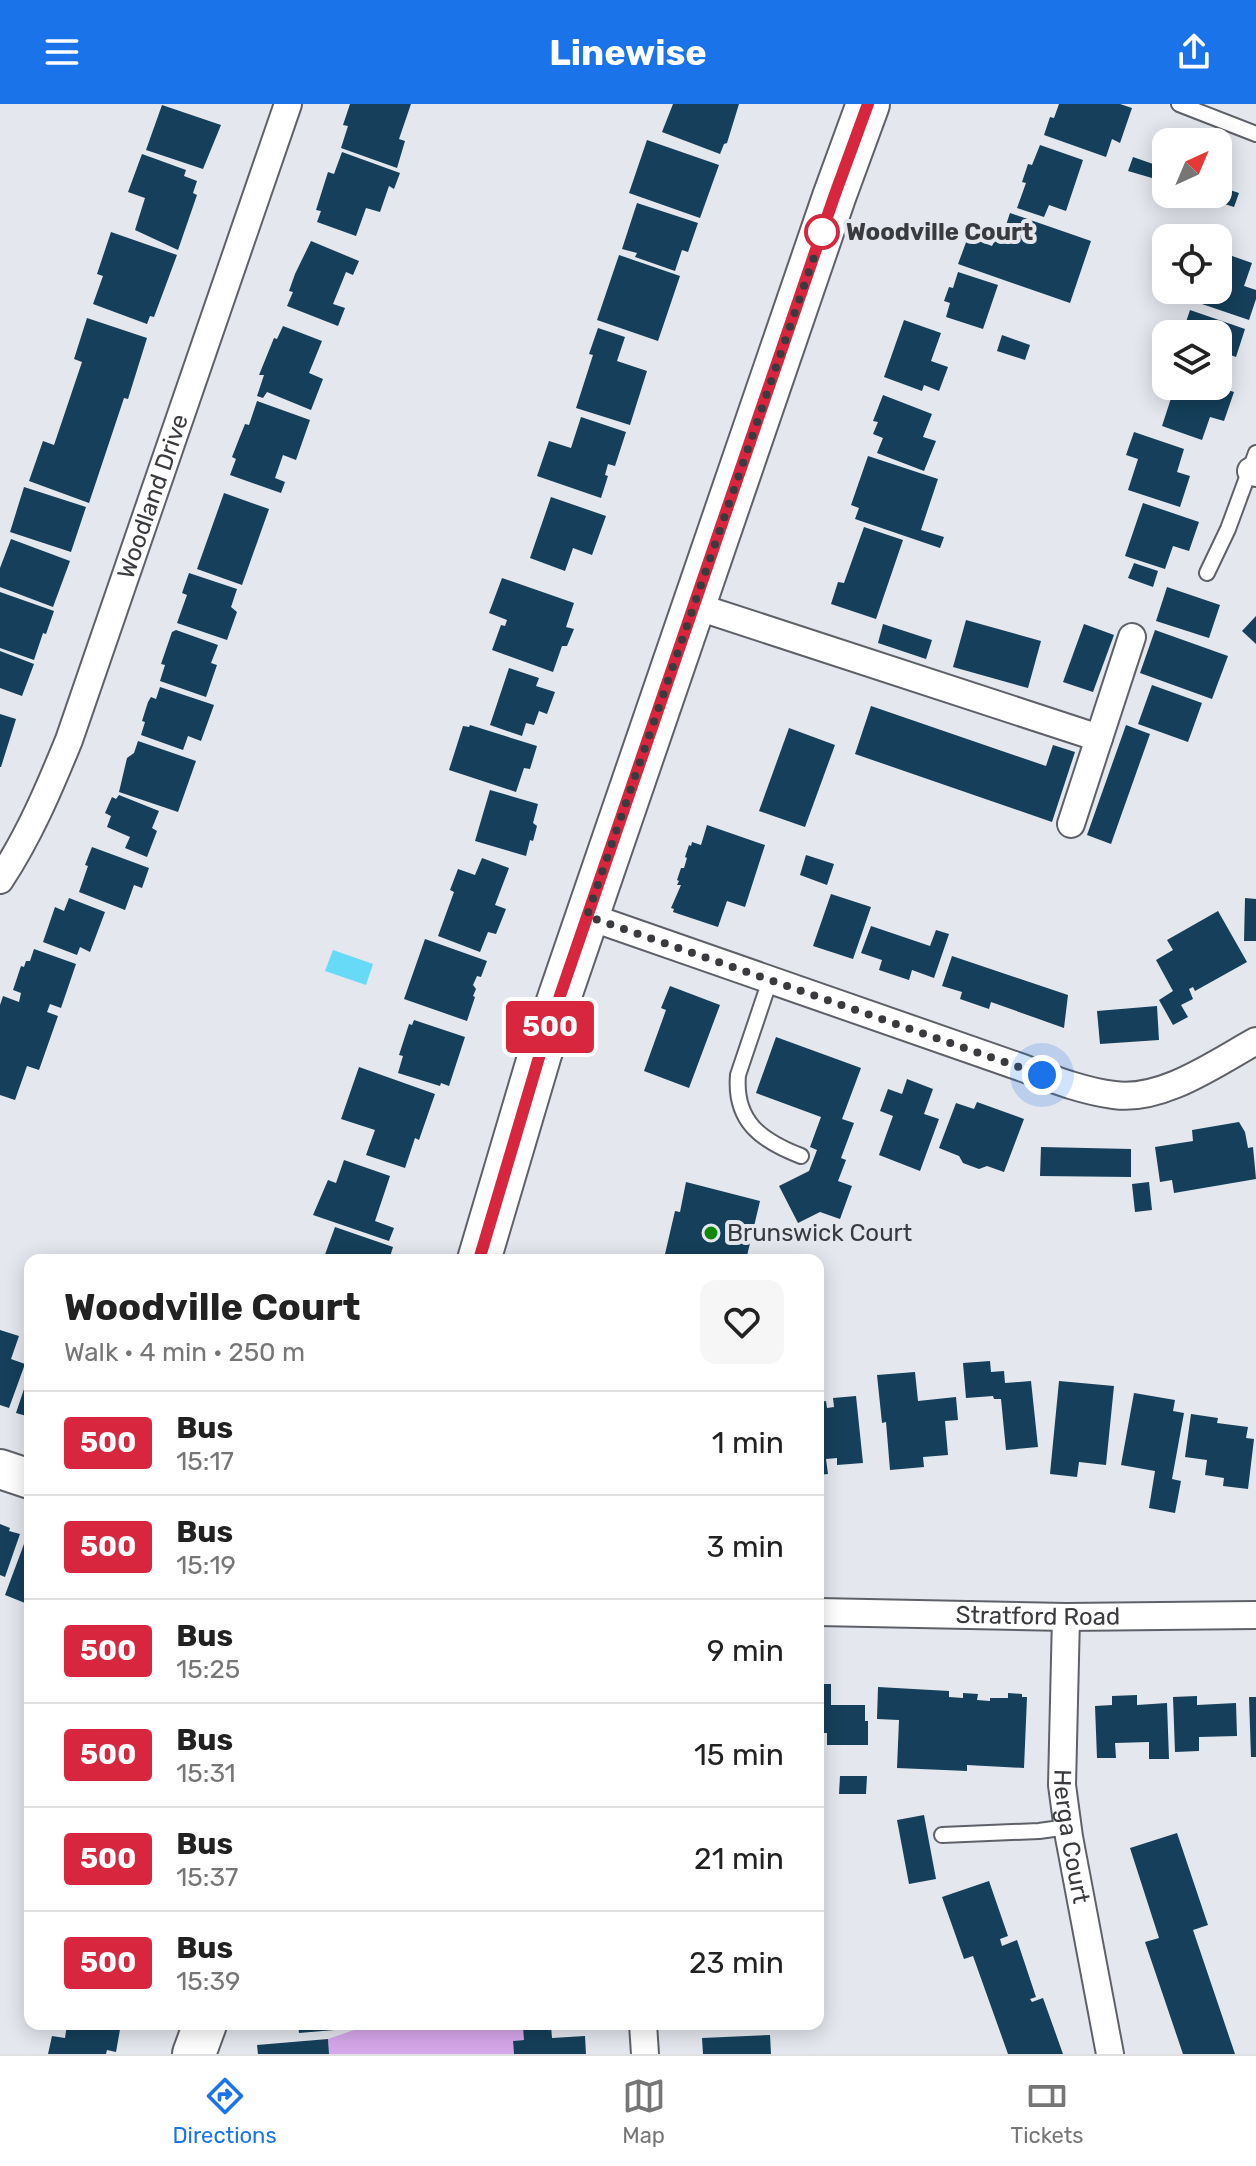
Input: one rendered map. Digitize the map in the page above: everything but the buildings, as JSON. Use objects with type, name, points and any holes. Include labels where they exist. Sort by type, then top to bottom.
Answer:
[{"type":"main road","points":[[481,1254],[540,1054],[868,104]]},
{"type":"main road","points":[[194,2054],[203,2030]]},
{"type":"street","name":"Woodland Drive","points":[[0,880],[22,847],[69,740],[288,104]]},
{"type":"street","points":[[695,606],[1099,738]]},
{"type":"street","points":[[1071,824],[1132,637]]},
{"type":"street","points":[[587,916],[1020,1067],[1116,1096],[1137,1096],[1161,1090],[1256,1041]]},
{"type":"street","points":[[0,1469],[24,1477]]},
{"type":"street","name":"Stratford Road","points":[[824,1612],[1066,1617],[1256,1615]]},
{"type":"street","name":"Herga Court","points":[[1066,1617],[1062,1785],[1110,2054]]},
{"type":"street","points":[[643,2030],[645,2054]]},
{"type":"lane","points":[[1179,104],[1256,134]]},
{"type":"lane","points":[[1207,573],[1254,466]]},
{"type":"lane","points":[[770,980],[738,1075],[737,1090],[747,1120],[758,1133],[779,1147],[801,1156]]},
{"type":"lane","points":[[942,1835],[1068,1827]]},
{"type":"shaded area","points":[[354,2030],[524,2030],[524,2040],[513,2041],[514,2054],[329,2054],[328,2039]]},
{"type":"water","points":[[333,950],[373,964],[366,985],[325,971]]},
{"type":"bus line","name":"500","points":[[481,1254],[540,1054],[868,104]]},
{"type":"place","name":"Woodville Court","points":[[822,232]]},
{"type":"place","name":"Brunswick Court","points":[[711,1233]]},
{"type":"route","points":[[822,232],[825,225],[587,916],[1042,1075]]}]
